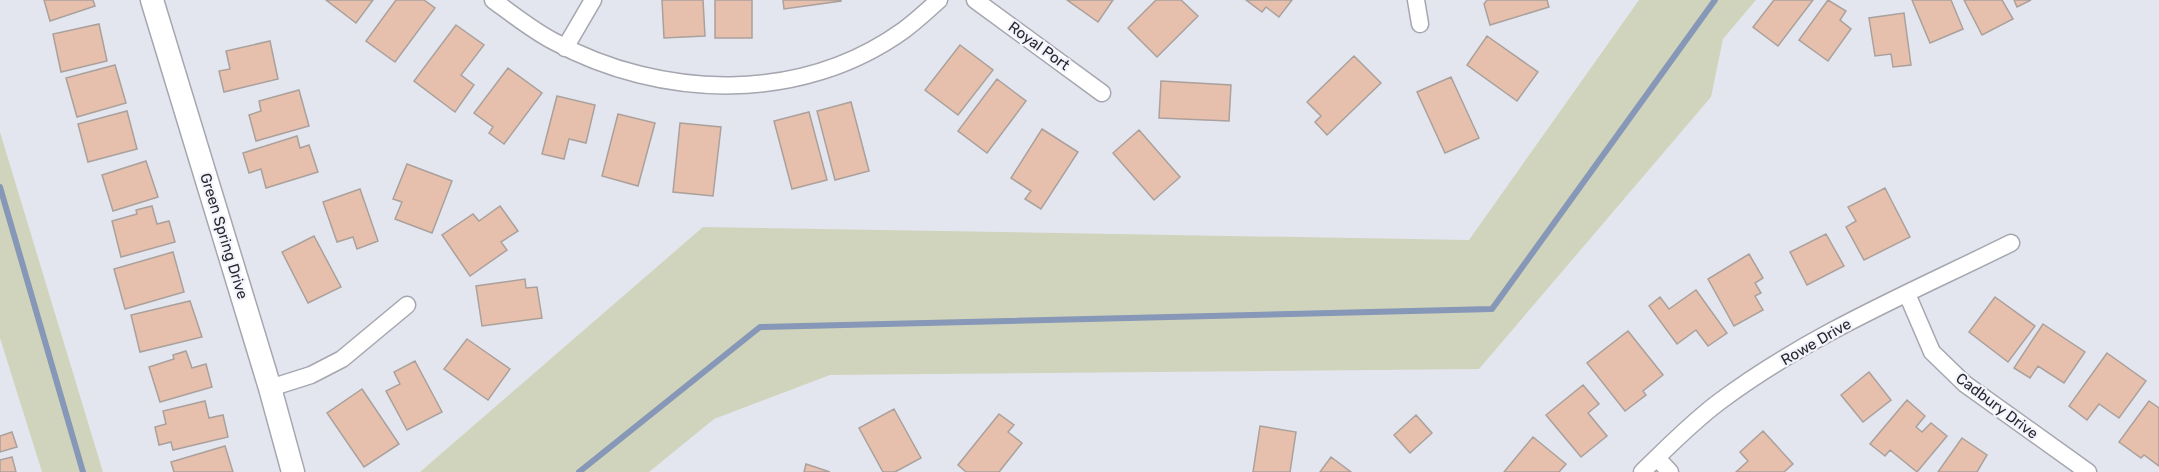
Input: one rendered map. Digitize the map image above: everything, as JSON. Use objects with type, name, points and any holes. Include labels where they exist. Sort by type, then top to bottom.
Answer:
[{"type":"street","name":"Green Spring Drive","points":[[152,0],[270,388],[292,472]]},
{"type":"street","points":[[493,0],[565,48],[624,71],[656,80],[723,86],[775,82],[806,76],[866,52],[904,30],[939,0]]},
{"type":"street","points":[[565,48],[593,0]]},
{"type":"street","name":"Royal Port","points":[[975,0],[1102,93]]},
{"type":"street","points":[[1416,0],[1420,24]]},
{"type":"street","name":"Rowe Drive","points":[[1642,472],[1701,417],[1756,376],[1832,330],[2011,243]]},
{"type":"street","name":"Cadbury Drive","points":[[1907,294],[1932,352],[1965,384],[2088,472]]},
{"type":"street","points":[[270,388],[311,375],[342,359],[407,305]]},
{"type":"street","points":[[1657,458],[1670,472]]},
{"type":"green space","points":[[1639,0],[1756,0],[1723,39],[1711,97],[1479,369],[830,375],[714,419],[649,472],[420,472],[703,227],[1469,240]]},
{"type":"green space","points":[[0,132],[103,472],[42,472],[0,338]]},
{"type":"building","points":[[44,0],[93,0],[95,6],[50,21]]},
{"type":"building","points":[[326,0],[373,0],[356,23]]},
{"type":"building","points":[[396,0],[424,0],[435,8],[395,62],[366,41]]},
{"type":"building","points":[[662,0],[703,0],[705,36],[664,38]]},
{"type":"building","points":[[715,0],[752,0],[752,38],[715,38]]},
{"type":"building","points":[[783,0],[841,0],[841,1],[784,9]]},
{"type":"building","points":[[1067,0],[1113,0],[1098,22]]},
{"type":"building","points":[[1156,0],[1181,0],[1198,16],[1157,57],[1128,28]]},
{"type":"building","points":[[1246,0],[1292,0],[1279,17],[1266,7],[1262,12]]},
{"type":"building","points":[[1487,0],[1547,0],[1549,7],[1490,25],[1484,4]]},
{"type":"building","points":[[1774,0],[1813,0],[1778,46],[1753,27]]},
{"type":"building","points":[[1828,0],[1846,11],[1840,20],[1851,29],[1828,61],[1799,40]]},
{"type":"building","points":[[1912,0],[1951,0],[1963,29],[1930,43]]},
{"type":"building","points":[[1964,0],[2002,0],[2013,19],[1982,35]]},
{"type":"building","points":[[2014,0],[2031,0],[2017,7]]},
{"type":"building","points":[[1904,13],[1911,65],[1893,67],[1891,54],[1875,56],[1869,18]]},
{"type":"building","points":[[99,24],[107,61],[61,72],[53,34]]},
{"type":"building","points":[[456,25],[484,45],[461,75],[474,85],[455,112],[414,81]]},
{"type":"building","points":[[1487,36],[1538,72],[1517,101],[1467,65]]},
{"type":"building","points":[[270,41],[278,79],[224,92],[219,71],[230,69],[226,51]]},
{"type":"building","points":[[960,45],[993,70],[958,115],[925,90]]},
{"type":"building","points":[[1354,56],[1381,83],[1327,135],[1315,122],[1321,116],[1307,102]]},
{"type":"building","points":[[115,65],[126,103],[77,117],[66,78]]},
{"type":"building","points":[[508,68],[542,93],[504,144],[489,133],[493,127],[474,113]]},
{"type":"building","points":[[1451,77],[1479,138],[1445,153],[1417,92]]},
{"type":"building","points":[[997,79],[1026,101],[987,153],[958,131]]},
{"type":"building","points":[[1161,81],[1231,85],[1229,121],[1159,118]]},
{"type":"building","points":[[299,90],[309,126],[256,141],[249,115],[261,111],[259,101]]},
{"type":"building","points":[[557,96],[595,105],[586,143],[569,139],[564,159],[542,154]]},
{"type":"building","points":[[851,102],[869,171],[835,180],[817,111]]},
{"type":"building","points":[[127,111],[137,149],[88,162],[78,124]]},
{"type":"building","points":[[809,112],[827,180],[792,189],[774,121]]},
{"type":"building","points":[[618,114],[655,123],[638,186],[602,176]]},
{"type":"building","points":[[680,123],[721,127],[713,196],[673,192]]},
{"type":"building","points":[[1042,129],[1078,152],[1041,209],[1025,199],[1031,191],[1011,178]]},
{"type":"building","points":[[1139,130],[1180,177],[1154,200],[1113,153]]},
{"type":"building","points":[[297,136],[300,148],[309,145],[318,172],[266,188],[261,169],[249,173],[243,153]]},
{"type":"building","points":[[146,161],[158,197],[113,211],[102,175]]},
{"type":"building","points":[[407,164],[452,181],[432,233],[395,219],[402,202],[393,199]]},
{"type":"building","points":[[1885,188],[1910,237],[1864,260],[1846,227],[1856,221],[1848,207]]},
{"type":"building","points":[[360,189],[378,241],[357,249],[353,237],[337,242],[323,202]]},
{"type":"building","points":[[152,206],[157,224],[169,221],[175,242],[121,257],[112,221],[137,214],[136,210]]},
{"type":"building","points":[[500,206],[518,231],[501,242],[507,250],[470,276],[442,235],[473,214],[479,221]]},
{"type":"building","points":[[1826,234],[1844,266],[1807,285],[1790,252]]},
{"type":"building","points":[[314,236],[341,287],[308,303],[282,252]]},
{"type":"building","points":[[173,252],[184,292],[125,309],[114,269]]},
{"type":"building","points":[[1749,254],[1763,278],[1755,283],[1761,293],[1755,296],[1763,310],[1734,326],[1708,279]]},
{"type":"building","points":[[525,279],[526,288],[537,287],[542,318],[482,326],[476,286]]},
{"type":"building","points":[[1696,290],[1727,333],[1708,346],[1696,330],[1677,344],[1649,306],[1660,297],[1669,309]]},
{"type":"building","points":[[1995,297],[2035,326],[2008,362],[1969,332]]},
{"type":"building","points":[[190,301],[202,337],[140,352],[131,315]]},
{"type":"building","points":[[2043,324],[2085,352],[2064,383],[2038,366],[2030,378],[2014,368]]},
{"type":"building","points":[[1628,331],[1663,375],[1643,391],[1646,395],[1625,411],[1587,363]]},
{"type":"building","points":[[467,339],[510,369],[488,400],[444,369]]},
{"type":"building","points":[[186,351],[192,368],[206,364],[212,387],[160,402],[149,367],[174,359],[173,355]]},
{"type":"building","points":[[2107,353],[2146,381],[2119,418],[2099,404],[2087,420],[2069,406]]},
{"type":"building","points":[[415,361],[442,412],[407,430],[386,391],[400,384],[394,372]]},
{"type":"building","points":[[1869,372],[1891,400],[1863,422],[1841,395]]},
{"type":"building","points":[[1583,385],[1599,404],[1588,413],[1607,436],[1581,457],[1546,415]]},
{"type":"building","points":[[362,389],[399,444],[364,467],[327,413]]},
{"type":"building","points":[[1907,400],[1925,416],[1916,427],[1922,432],[1931,423],[1947,436],[1917,472],[1890,450],[1885,456],[1870,444]]},
{"type":"building","points":[[205,401],[209,418],[223,415],[228,437],[173,450],[171,442],[159,445],[155,427],[166,424],[163,411]]},
{"type":"building","points":[[2149,401],[2159,408],[2159,466],[2144,455],[2141,458],[2119,442]]},
{"type":"building","points":[[894,409],[921,458],[895,472],[883,472],[859,428]]},
{"type":"building","points":[[999,414],[1014,425],[1008,432],[1022,443],[999,472],[966,472],[958,465]]},
{"type":"building","points":[[1416,415],[1432,433],[1410,453],[1394,435]]},
{"type":"building","points":[[1260,426],[1296,432],[1290,472],[1253,472]]},
{"type":"building","points":[[1763,431],[1793,464],[1784,472],[1736,472],[1748,461],[1740,452]]},
{"type":"building","points":[[12,432],[17,447],[0,452],[0,436]]},
{"type":"building","points":[[1533,437],[1566,464],[1559,472],[1504,472]]},
{"type":"building","points":[[1962,438],[1987,455],[1977,472],[1938,472]]},
{"type":"building","points":[[225,446],[233,472],[174,472],[171,462]]},
{"type":"building","points":[[12,457],[16,472],[0,472],[0,460]]},
{"type":"building","points":[[1331,457],[1351,472],[1320,472]]},
{"type":"building","points":[[806,464],[830,472],[804,472]]},
{"type":"waterway","points":[[579,472],[760,327],[1492,309],[1715,0]]},
{"type":"waterway","points":[[0,187],[83,472]]}]
